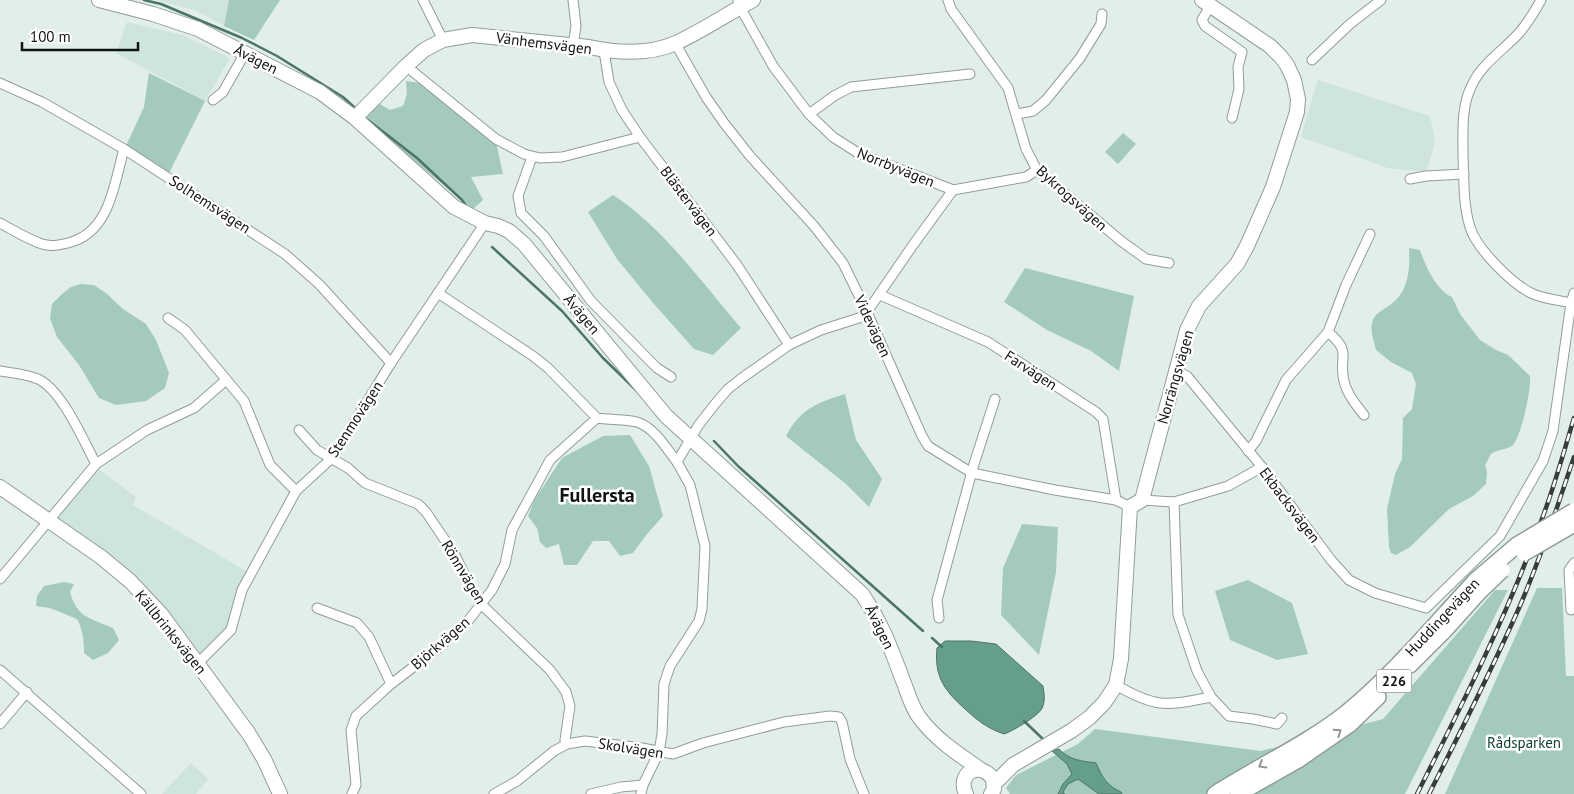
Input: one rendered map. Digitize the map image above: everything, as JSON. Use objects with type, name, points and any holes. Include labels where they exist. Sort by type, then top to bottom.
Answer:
[{"type":"main road","name":"Huddingevägen","points":[[1215,794],[1304,741],[1344,714],[1382,681],[1517,545],[1574,512]]},
{"type":"main road","name":"Huddingevägen","points":[[1238,794],[1298,760],[1350,724],[1445,630],[1478,586],[1520,555],[1574,524]]},
{"type":"street","name":"Åvägen","points":[[99,0],[198,29],[320,92],[355,118],[454,207],[485,223],[509,231],[524,244],[666,416],[862,594],[875,612],[918,716],[933,734],[959,755],[983,770]]},
{"type":"street","points":[[423,0],[443,40]]},
{"type":"street","points":[[572,46],[576,26],[573,0]]},
{"type":"street","name":"Vänhemsvägen","points":[[355,118],[424,50],[443,40],[472,35],[604,51],[639,52],[675,43],[739,4],[753,0]]},
{"type":"street","name":"Bykrogsvägen","points":[[948,0],[951,9],[1008,88],[1026,149],[1037,170],[1121,241],[1146,259],[1169,263]]},
{"type":"street","points":[[1312,60],[1350,24],[1381,0]]},
{"type":"street","points":[[1541,0],[1520,31],[1489,62],[1472,83],[1468,93],[1463,119],[1467,214],[1470,228],[1484,252],[1507,275],[1529,292],[1540,297],[1571,303],[1574,293]]},
{"type":"street","points":[[1206,3],[1202,20],[1205,26],[1242,52],[1238,67],[1239,89],[1232,118]]},
{"type":"street","name":"Norrängsvägen","points":[[993,789],[1013,765],[1090,718],[1104,703],[1116,685],[1122,659],[1136,503],[1187,330],[1200,306],[1237,264],[1247,246],[1273,187],[1297,112],[1298,99],[1294,80],[1281,57],[1270,46],[1206,3]]},
{"type":"street","name":"Norrbyvägen","points":[[739,4],[773,66],[809,114],[833,137],[858,154],[953,190],[1026,177],[1037,170]]},
{"type":"street","points":[[1017,114],[1033,111],[1046,100],[1080,58],[1101,24],[1102,14]]},
{"type":"street","name":"Videvägen","points":[[675,43],[706,97],[724,123],[750,156],[814,226],[843,263],[928,446],[972,473],[1055,490],[1136,503],[1174,502],[1228,486],[1262,467]]},
{"type":"street","name":"Blästervägen","points":[[604,51],[610,82],[617,102],[640,137],[738,265],[789,345]]},
{"type":"street","points":[[213,100],[223,92],[245,53]]},
{"type":"street","points":[[406,66],[496,139],[513,150],[532,157],[562,157],[640,137]]},
{"type":"street","points":[[809,114],[834,96],[851,87],[970,74]]},
{"type":"street","name":"Solhemsvägen","points":[[0,83],[42,102],[124,149],[285,254],[320,284],[391,363]]},
{"type":"street","points":[[0,223],[43,244],[59,246],[75,242],[89,235],[98,226],[105,214],[124,149]]},
{"type":"street","points":[[532,157],[518,196],[521,214],[544,236],[591,301],[657,368],[671,377]]},
{"type":"street","points":[[1410,179],[1426,176],[1464,174]]},
{"type":"street","points":[[677,462],[698,426],[728,389],[789,345],[822,330],[860,318],[867,312],[953,190]]},
{"type":"street","name":"Stenmovägen","points":[[198,663],[231,630],[242,590],[296,492],[332,458],[391,363],[485,223]]},
{"type":"street","points":[[1248,451],[1256,440],[1286,380],[1328,332],[1346,285],[1370,234]]},
{"type":"street","points":[[438,292],[548,368],[597,418],[637,422],[647,427],[658,437],[677,462],[690,485],[705,546],[702,609],[699,621],[670,666],[664,684],[662,734],[658,752],[642,790],[621,786],[592,794]]},
{"type":"street","name":"Farvägen","points":[[880,295],[988,342],[1096,412],[1103,419],[1116,500]]},
{"type":"street","name":"Ekbacksvägen","points":[[1175,371],[1187,376],[1262,467],[1348,580],[1375,593],[1426,608],[1500,536],[1543,461],[1553,431],[1571,303]]},
{"type":"street","points":[[168,318],[185,330],[244,401],[270,465],[296,492]]},
{"type":"street","points":[[1328,332],[1339,342],[1343,350],[1344,381],[1352,399],[1364,415]]},
{"type":"street","points":[[0,371],[26,375],[40,380],[52,390],[62,403],[96,464]]},
{"type":"street","points":[[0,579],[96,464],[147,430],[194,408],[226,380]]},
{"type":"street","points":[[939,618],[937,600],[972,473],[995,400]]},
{"type":"street","name":"Björkvägen","points":[[352,794],[356,785],[351,730],[356,716],[391,684],[437,649],[468,621],[492,590],[505,564],[512,530],[550,460],[597,418]]},
{"type":"street","name":"Rönnvägen","points":[[298,430],[317,450],[348,468],[365,482],[418,504],[426,512],[456,555],[469,584],[481,604],[550,670],[566,692],[570,706],[565,740],[567,744]]},
{"type":"street","name":"Källbrinksvägen","points":[[0,487],[101,557],[130,581],[160,614],[249,734],[264,759],[280,794]]},
{"type":"street","points":[[1174,502],[1178,615],[1196,671],[1211,697],[1229,716],[1277,724],[1282,718]]},
{"type":"street","points":[[1571,610],[1569,570],[1574,563]]},
{"type":"street","points":[[317,608],[357,624],[369,637],[391,684]]},
{"type":"street","points":[[0,670],[141,794]]},
{"type":"street","points":[[1116,685],[1128,692],[1159,703],[1174,703],[1211,697]]},
{"type":"street","points":[[0,724],[27,692]]},
{"type":"street","name":"Skolvägen","points":[[494,794],[518,781],[554,751],[567,744],[585,741],[673,754],[711,740],[784,722],[830,716],[839,717],[842,722],[850,759],[864,794]]},
{"type":"street","points":[[959,755],[963,788]]},
{"type":"street","name":"Norrängsvägen","points":[[963,788],[971,772],[1013,765]]},
{"type":"street","points":[[983,770],[993,779],[993,789]]},
{"type":"shaded area","points":[[156,0],[229,0],[224,26],[195,10]]},
{"type":"shaded area","points":[[127,22],[182,35],[230,58],[205,101],[116,53]]},
{"type":"shaded area","points":[[1318,80],[1430,116],[1435,143],[1426,172],[1388,168],[1301,137]]},
{"type":"shaded area","points":[[96,467],[136,497],[133,505],[253,575],[228,634],[200,662],[146,594],[50,524]]},
{"type":"shaded area","points":[[945,641],[971,641],[996,644],[1043,686],[1044,701],[1041,710],[1024,724],[1004,734],[979,721],[952,696],[942,683],[937,667],[937,648]]},
{"type":"shaded area","points":[[1059,749],[1071,758],[1096,763],[1106,781],[1122,794],[1099,794],[1078,779],[1068,784],[1063,792],[1065,794],[1058,794],[1063,784],[1072,774],[1067,764],[1052,751]]},
{"type":"shaded area","points":[[191,763],[208,779],[196,794],[162,794]]},
{"type":"green space","points":[[229,0],[280,0],[254,40],[224,26]]},
{"type":"green space","points":[[149,73],[205,101],[169,173],[126,146],[144,107]]},
{"type":"green space","points":[[406,81],[419,83],[496,142],[503,174],[471,177],[483,200],[473,209],[363,119],[378,103],[390,110],[403,106],[407,94]]},
{"type":"green space","points":[[1123,133],[1136,144],[1118,164],[1105,152]]},
{"type":"green space","points":[[613,195],[632,208],[665,239],[741,328],[713,355],[694,349],[617,259],[588,212]]},
{"type":"green space","points":[[1409,248],[1420,250],[1428,270],[1436,283],[1446,294],[1452,297],[1460,314],[1480,340],[1508,355],[1530,376],[1530,383],[1520,432],[1511,447],[1491,454],[1485,465],[1487,471],[1486,484],[1473,496],[1449,509],[1410,547],[1396,555],[1391,553],[1389,547],[1387,509],[1395,474],[1402,459],[1403,418],[1412,409],[1416,384],[1412,373],[1391,362],[1376,350],[1372,327],[1376,315],[1396,300],[1405,287],[1409,264]]},
{"type":"green space","points":[[1025,268],[1134,296],[1119,371],[1091,351],[1047,330],[1004,302]]},
{"type":"green space","points":[[81,284],[94,285],[107,294],[123,309],[146,324],[156,340],[169,373],[165,388],[146,401],[116,405],[99,398],[79,365],[57,337],[50,318],[52,304],[71,287]]},
{"type":"green space","points":[[845,394],[856,440],[882,479],[869,507],[846,484],[786,436],[798,419],[811,408],[826,400]]},
{"type":"green space","points":[[630,435],[649,466],[663,516],[633,553],[620,556],[609,541],[593,541],[577,565],[564,565],[559,544],[546,548],[540,542],[537,528],[528,516],[535,499],[562,458],[603,436]]},
{"type":"green space","points":[[1022,524],[1058,527],[1056,572],[1039,655],[1001,615],[1003,568]]},
{"type":"green space","points":[[1248,580],[1292,603],[1308,654],[1277,660],[1230,640],[1215,591]]},
{"type":"green space","points":[[64,582],[74,584],[70,592],[76,607],[81,612],[91,619],[113,628],[119,640],[108,653],[93,660],[84,653],[83,636],[77,619],[50,608],[36,606],[37,596],[44,586]]},
{"type":"green space","name":"Rådsparken","points":[[1537,588],[1562,588],[1566,676],[1574,676],[1574,794],[1445,794]]},
{"type":"green space","points":[[1495,590],[1508,590],[1405,794],[1010,794],[1006,788],[1016,775],[1078,744],[1095,729],[1261,751],[1383,719]]},
{"type":"waterway","points":[[144,0],[161,4],[242,38],[277,56],[343,97],[354,107]]},
{"type":"waterway","points":[[368,120],[417,158],[467,207]]},
{"type":"waterway","points":[[492,247],[562,311],[603,358],[638,392]]},
{"type":"waterway","points":[[714,441],[739,467],[923,631]]},
{"type":"waterway","points":[[932,638],[942,647]]},
{"type":"waterway","points":[[1024,721],[1044,740]]},
{"type":"railway","points":[[1417,794],[1468,691],[1530,552],[1574,418]]},
{"type":"railway","points":[[1429,794],[1519,608],[1555,514],[1574,457]]},
{"type":"district","name":"Fullersta","points":[[597,495]]}]
